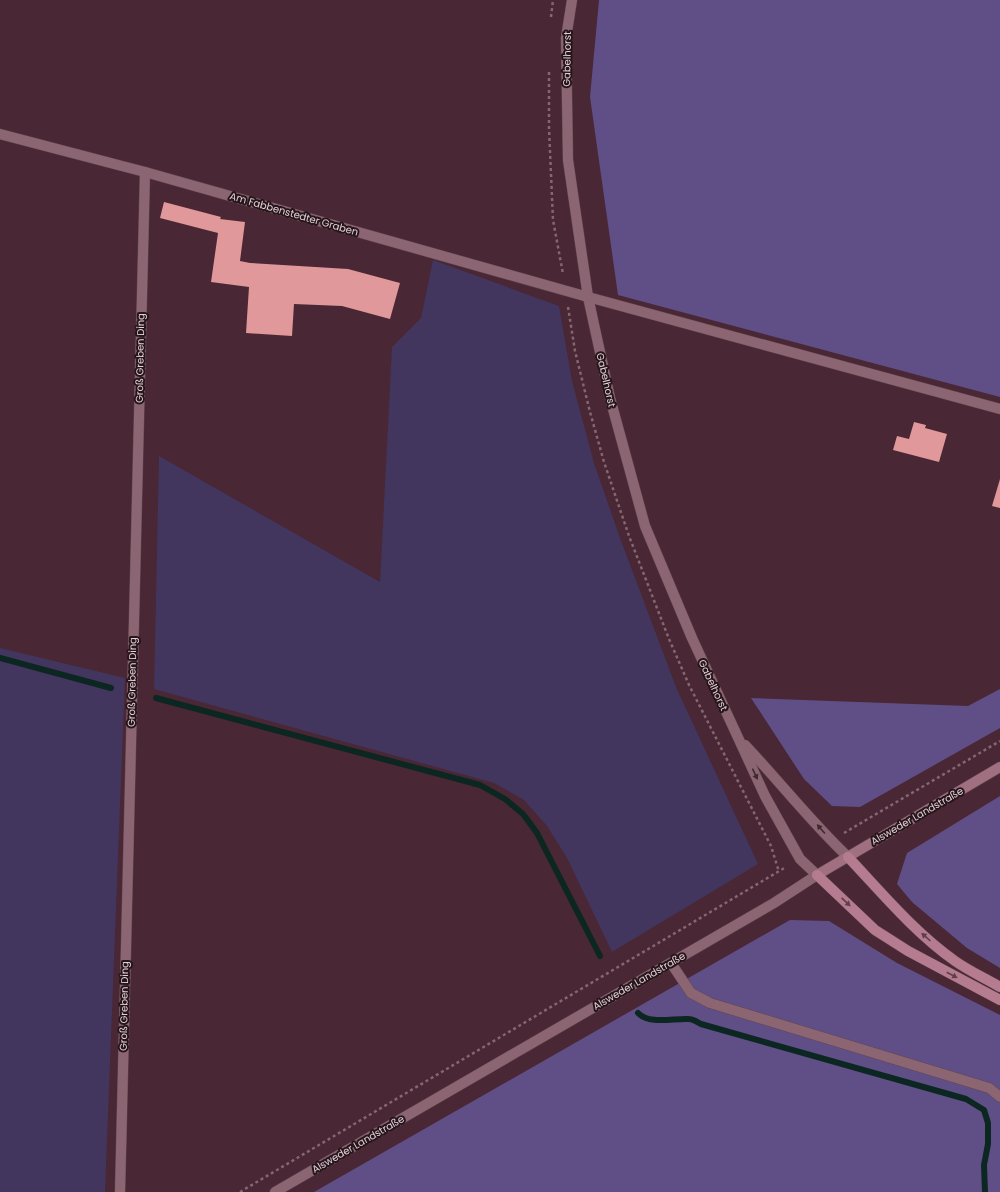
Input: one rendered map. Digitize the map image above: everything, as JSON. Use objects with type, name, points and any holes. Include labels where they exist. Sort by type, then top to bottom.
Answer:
[{"type":"main road","name":"Alsweder Landstraße","points":[[817,875],[1000,767]]},
{"type":"main road","points":[[848,856],[906,919],[935,946],[956,962],[1000,987]]},
{"type":"main road","points":[[817,875],[875,930],[908,951],[1000,1000]]},
{"type":"street","name":"Gabelhorst","points":[[572,0],[566,38],[568,160],[588,297],[610,398],[645,526],[692,638],[765,796],[800,859],[817,875]]},
{"type":"street","name":"Am Fabbenstedter Graben","points":[[0,134],[145,172],[588,297],[1000,409]]},
{"type":"street","name":"Groß Greben Ding","points":[[120,1192],[145,172]]},
{"type":"street","name":"Gabelhorst","points":[[738,739],[775,777],[831,841],[848,856]]},
{"type":"street","name":"Alsweder Landstraße","points":[[276,1192],[774,903],[817,875]]},
{"type":"street","points":[[671,962],[690,993],[710,1004],[989,1088],[1000,1097]]},
{"type":"path","points":[[831,841],[1000,741]]},
{"type":"path","points":[[240,1192],[800,859]]},
{"type":"shaded area","points":[[599,0],[1000,0],[1000,397],[618,295],[590,97]]},
{"type":"shaded area","points":[[433,260],[559,306],[572,381],[594,463],[620,538],[676,687],[758,864],[612,952],[567,858],[547,826],[524,800],[494,783],[154,689],[159,456],[380,582],[392,347],[421,318]]},
{"type":"shaded area","points":[[0,648],[125,678],[105,1192],[0,1192]]},
{"type":"shaded area","points":[[1000,689],[1000,728],[860,807],[832,806],[804,779],[751,698],[968,706]]},
{"type":"shaded area","points":[[1000,796],[1000,968],[967,948],[912,902],[897,884],[907,853]]},
{"type":"shaded area","points":[[790,920],[829,921],[897,963],[1000,1015],[1000,1192],[314,1192]]},
{"type":"building","points":[[164,202],[221,217],[220,219],[245,222],[240,261],[250,263],[348,269],[400,283],[390,319],[342,306],[294,304],[292,336],[246,333],[249,287],[211,282],[218,233],[160,218]]},
{"type":"building","points":[[914,422],[926,425],[925,428],[947,434],[939,462],[893,450],[897,436],[909,439]]},
{"type":"building","points":[[1000,479],[1000,508],[992,506]]},
{"type":"waterway","points":[[0,658],[111,688]]},
{"type":"waterway","points":[[156,698],[480,785],[505,799],[523,814],[537,833],[600,956]]},
{"type":"waterway","points":[[638,1013],[643,1017],[655,1020],[689,1019],[701,1024],[966,1099],[984,1110],[988,1123],[988,1144],[984,1165],[985,1192]]}]
